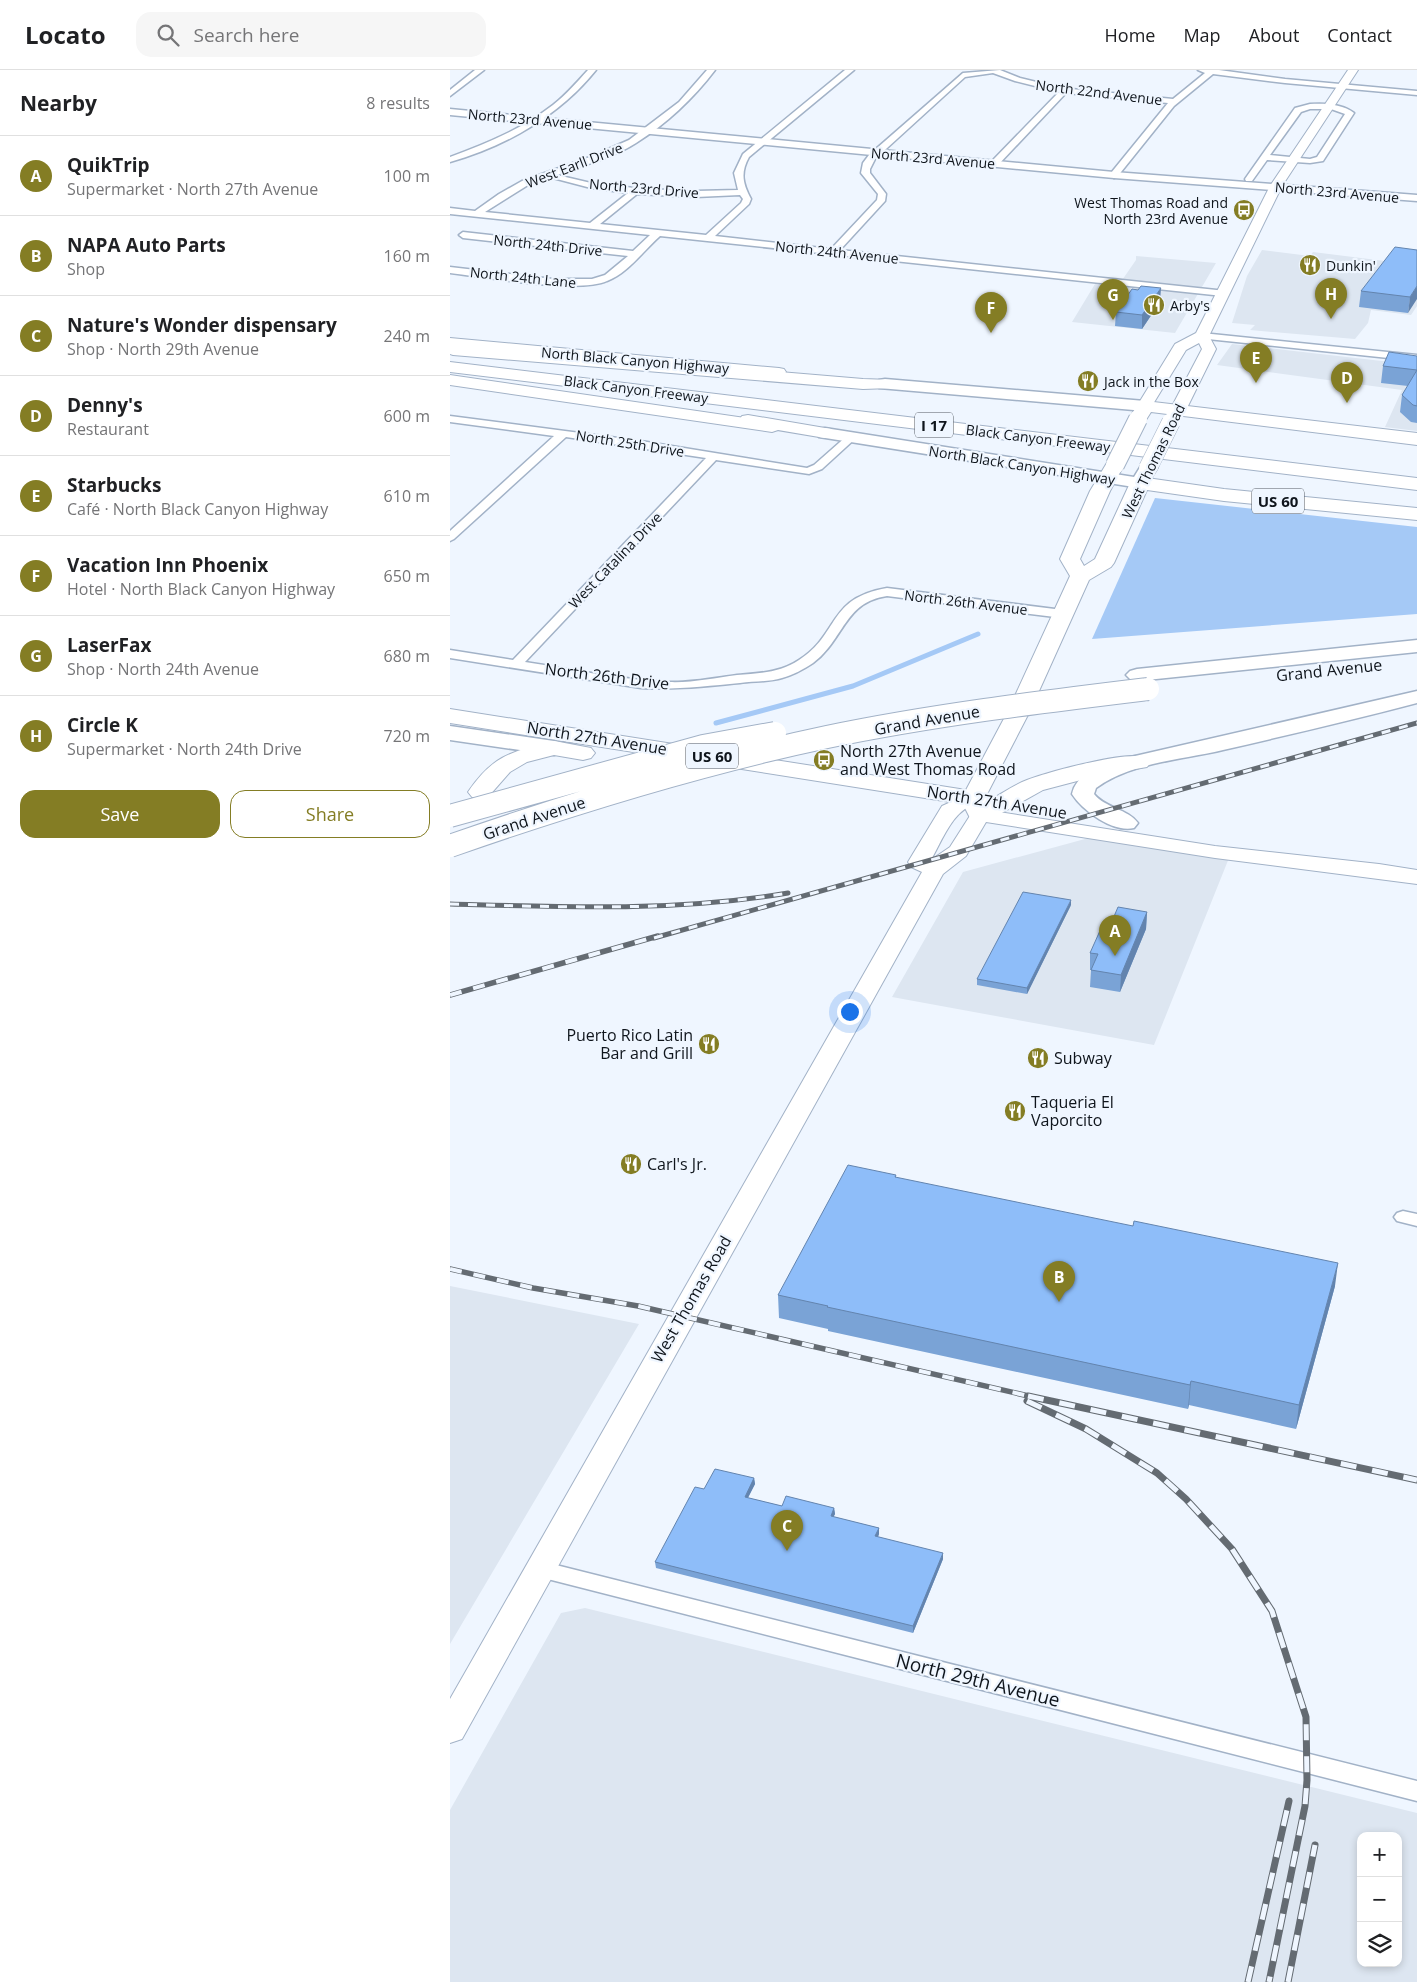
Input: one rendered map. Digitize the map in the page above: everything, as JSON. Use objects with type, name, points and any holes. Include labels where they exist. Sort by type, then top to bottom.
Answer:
[{"type":"highway","points":[[450,351],[863,384],[885,384]]},
{"type":"highway","name":"Black Canyon Freeway","points":[[450,351],[1417,469]]},
{"type":"highway","points":[[450,358],[1417,474]]},
{"type":"highway","points":[[451,377],[825,433]]},
{"type":"highway","name":"Black Canyon Freeway","points":[[451,377],[1417,484]]},
{"type":"highway","name":"North Black Canyon Highway","points":[[1142,413],[1417,439]]},
{"type":"highway","name":"West Thomas Road","points":[[1080,576],[1070,559],[1111,472],[1142,413]]},
{"type":"highway","name":"North Black Canyon Highway","points":[[1144,475],[1243,497],[1417,514]]},
{"type":"highway","name":"West Thomas Road","points":[[976,806],[1080,576],[1104,563],[1144,475]]},
{"type":"highway","name":"North 27th Avenue","points":[[450,716],[584,736],[976,806]]},
{"type":"highway","points":[[458,734],[492,730],[563,737],[584,736]]},
{"type":"highway","name":"North 27th Avenue","points":[[554,748],[949,810],[976,806]]},
{"type":"highway","name":"US 60","points":[[480,792],[502,767],[510,761],[529,753],[554,748]]},
{"type":"highway","points":[[976,806],[1000,802],[1035,784],[1098,768],[1139,762]]},
{"type":"main road","points":[[1202,336],[1276,186],[1353,70]]},
{"type":"main road","name":"West Thomas Road","points":[[1142,413],[1180,347],[1202,336],[1209,349],[1144,475]]},
{"type":"main road","name":"North Black Canyon Highway","points":[[450,342],[856,379],[885,384],[1142,413]]},
{"type":"main road","name":"North Black Canyon Highway","points":[[825,433],[1144,475]]},
{"type":"main road","name":"Grand Avenue","points":[[450,846],[622,790],[783,747],[1142,682],[1417,646]]},
{"type":"main road","name":"Grand Avenue","points":[[450,828],[623,775],[801,728],[907,708],[1003,692],[1417,661]]},
{"type":"main road","points":[[1126,823],[1089,802],[1083,790],[1085,785],[1096,777],[1139,762],[1328,719],[1417,696]]},
{"type":"main road","points":[[450,816],[702,746],[801,728]]},
{"type":"main road","name":"North 27th Avenue","points":[[458,734],[554,748]]},
{"type":"main road","name":"North 27th Avenue","points":[[1000,802],[1221,838],[1417,877]]},
{"type":"main road","name":"West Thomas Road","points":[[450,1729],[458,1700],[540,1569],[934,870],[958,851],[976,806]]},
{"type":"main road","name":"North 27th Avenue","points":[[976,806],[1215,852],[1394,873]]},
{"type":"main road","points":[[934,870],[920,862],[949,810]]},
{"type":"street","points":[[450,94],[480,70]]},
{"type":"street","points":[[450,160],[498,141],[535,120],[570,94],[592,70]]},
{"type":"street","name":"West Earll Drive","points":[[460,238],[511,190],[546,174],[618,149],[649,131],[682,104],[711,70]]},
{"type":"street","points":[[708,238],[745,204],[747,199],[737,175],[738,169],[746,156],[850,70]]},
{"type":"street","points":[[834,251],[881,201],[882,194],[868,180],[865,174],[866,164],[963,76],[995,70]]},
{"type":"street","name":"North 22nd Avenue","points":[[995,70],[1025,83],[1064,91],[1175,101]]},
{"type":"street","points":[[1202,70],[1278,81],[1417,93]]},
{"type":"street","points":[[1114,175],[1175,101],[1212,71]]},
{"type":"street","points":[[995,164],[1064,91]]},
{"type":"street","points":[[1249,179],[1298,110],[1306,107],[1328,108],[1344,110],[1350,113],[1320,159],[1310,161],[1265,157]]},
{"type":"street","name":"North 23rd Avenue","points":[[450,112],[1114,175],[1417,198]]},
{"type":"street","name":"North 23rd Drive","points":[[546,174],[594,186],[637,190],[697,194],[743,192]]},
{"type":"street","points":[[592,226],[637,190]]},
{"type":"street","name":"North 24th Avenue","points":[[450,211],[478,221],[491,215],[1224,293]]},
{"type":"street","points":[[633,254],[658,233]]},
{"type":"street","name":"North 24th Drive","points":[[460,238],[633,254]]},
{"type":"street","name":"North 24th Lane","points":[[450,270],[556,281],[596,282],[608,278],[633,254]]},
{"type":"street","points":[[1202,336],[1417,358]]},
{"type":"street","name":"North 25th Drive","points":[[450,419],[564,433],[809,471],[818,468],[852,438]]},
{"type":"street","points":[[450,538],[564,433]]},
{"type":"street","name":"West Catalina Drive","points":[[516,664],[714,456]]},
{"type":"street","name":"North 26th Avenue","points":[[870,593],[886,592],[1063,614]]},
{"type":"street","points":[[793,670],[804,664],[822,648],[850,607],[870,593]]},
{"type":"street","name":"North 26th Drive","points":[[450,654],[641,684],[671,686],[778,675],[793,670]]},
{"type":"street","name":"North 29th Avenue","points":[[540,1569],[1417,1791]]},
{"type":"shaded area","points":[[1262,250],[1310,256],[1313,252],[1417,265],[1417,306],[1411,315],[1371,310],[1368,323],[1355,339],[1250,330],[1255,325],[1232,323],[1247,276]]},
{"type":"shaded area","points":[[1136,256],[1216,263],[1175,333],[1072,322],[1095,284],[1118,286],[1136,260]]},
{"type":"shaded area","points":[[1232,344],[1417,365],[1417,431],[1385,427],[1402,390],[1217,365]]},
{"type":"shaded area","points":[[1096,836],[1229,858],[1154,1045],[892,997],[963,872]]},
{"type":"shaded area","points":[[450,1286],[639,1324],[450,1644]]},
{"type":"shaded area","points":[[585,1608],[1417,1813],[1417,1982],[450,1982],[450,1810],[561,1613]]},
{"type":"water","points":[[1155,498],[1417,527],[1417,614],[1092,639]]},
{"type":"building","points":[[1395,247],[1417,250],[1417,286],[1410,297],[1361,291]]},
{"type":"building","points":[[1141,286],[1161,288],[1142,315],[1116,312],[1132,289],[1138,290]]},
{"type":"building","points":[[1389,352],[1417,356],[1417,370],[1383,366]]},
{"type":"building","points":[[1417,370],[1417,406],[1413,405],[1402,395]]},
{"type":"building","points":[[1023,892],[1071,900],[1027,988],[977,979]]},
{"type":"building","points":[[1118,907],[1147,912],[1121,975],[1091,970],[1098,954],[1090,953],[1103,924],[1110,926]]},
{"type":"building","points":[[848,1165],[896,1175],[895,1177],[1133,1226],[1134,1221],[1338,1263],[1299,1405],[1191,1381],[1190,1385],[778,1295]]},
{"type":"building","points":[[715,1469],[754,1478],[745,1497],[782,1506],[786,1496],[834,1508],[831,1516],[879,1528],[875,1536],[943,1553],[913,1626],[655,1562],[695,1487],[704,1489]]},
{"type":"waterway","points":[[716,723],[853,686],[978,634]]},
{"type":"railway","points":[[654,938],[1417,723]]},
{"type":"railway","points":[[450,904],[578,907],[662,906],[746,899],[788,893]]},
{"type":"railway","points":[[450,995],[658,936]]},
{"type":"railway","points":[[450,1269],[533,1288],[638,1306],[1033,1397]]},
{"type":"railway","points":[[1028,1396],[1417,1480]]},
{"type":"railway","points":[[1027,1401],[1086,1429],[1157,1473],[1186,1499],[1232,1549],[1272,1611],[1306,1717],[1307,1780],[1305,1806],[1269,1982]]},
{"type":"railway","points":[[1248,1982],[1289,1801]]},
{"type":"railway","points":[[1288,1982],[1315,1845]]},
{"type":"place","name":"West Thomas Road and North 23rd Avenue","points":[[1244,210]]},
{"type":"place","name":"Dunkin'","points":[[1310,265]]},
{"type":"place","name":"Arby's","points":[[1154,305]]},
{"type":"place","name":"Circle K","points":[[1331,319]]},
{"type":"place","name":"LaserFax","points":[[1113,320]]},
{"type":"place","name":"Vacation Inn Phoenix","points":[[991,333]]},
{"type":"place","name":"Jack in the Box","points":[[1088,381]]},
{"type":"place","name":"Starbucks","points":[[1256,383]]},
{"type":"place","name":"Denny's","points":[[1347,403]]},
{"type":"place","name":"North 27th Avenue and West Thomas Road","points":[[824,760]]},
{"type":"place","name":"QuikTrip","points":[[1115,956]]},
{"type":"place","name":"Puerto Rico Latin Bar and Grill","points":[[709,1044]]},
{"type":"place","name":"Subway","points":[[1038,1058]]},
{"type":"place","name":"Taqueria El Vaporcito","points":[[1015,1111]]},
{"type":"place","name":"Carl's Jr.","points":[[631,1164]]},
{"type":"place","name":"NAPA Auto Parts","points":[[1059,1302]]},
{"type":"place","name":"Nature's Wonder dispensary","points":[[787,1551]]}]
